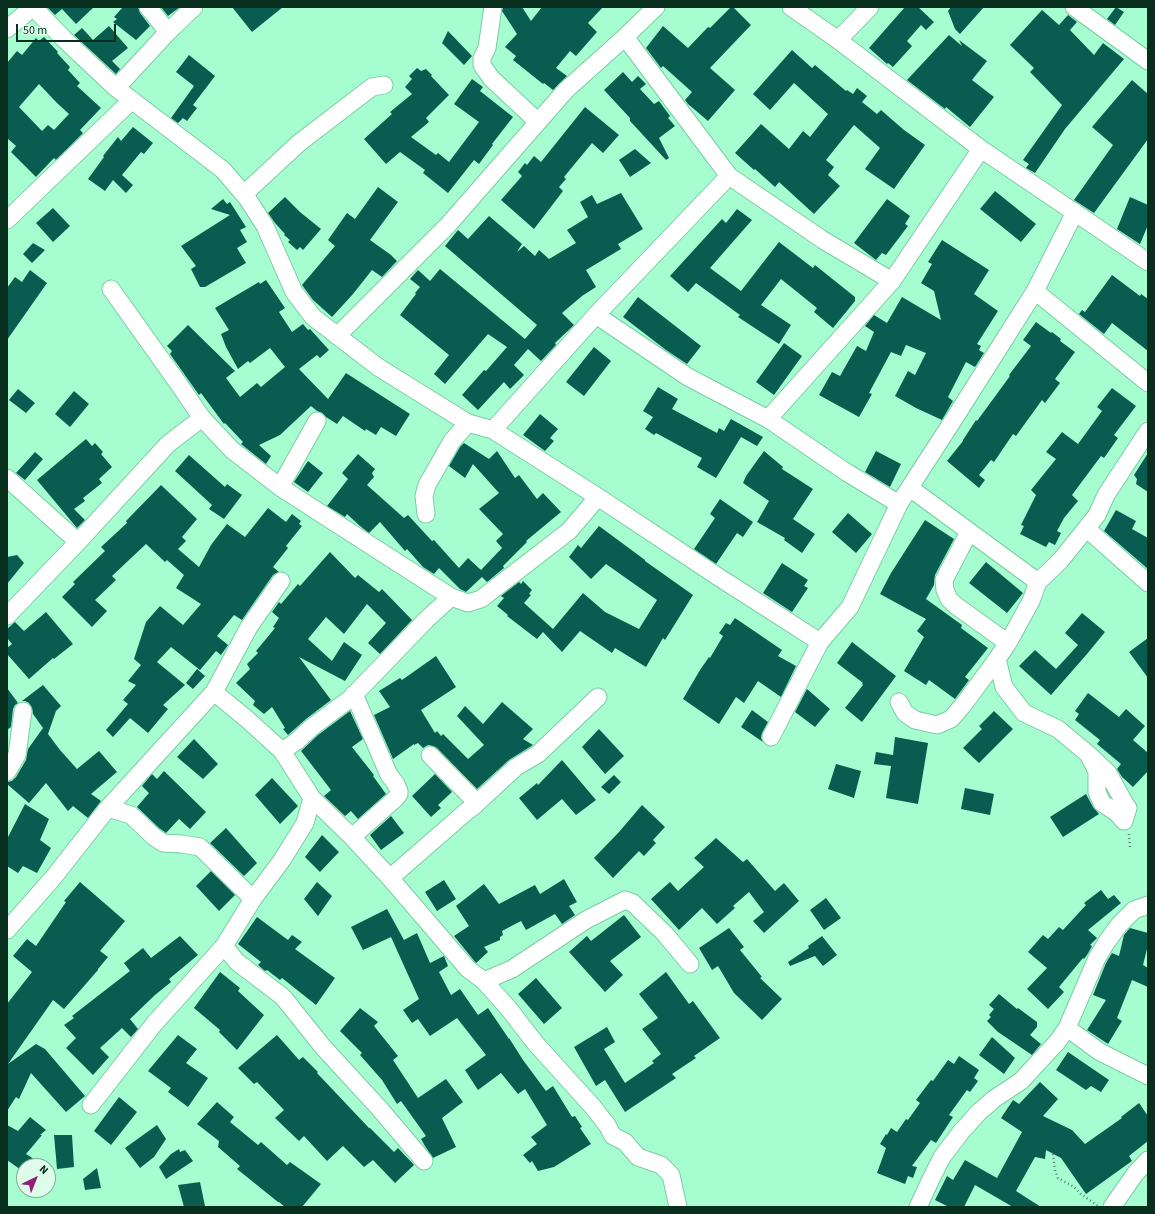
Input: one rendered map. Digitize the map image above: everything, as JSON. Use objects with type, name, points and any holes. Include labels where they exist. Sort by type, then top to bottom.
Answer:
[{"type":"street","points":[[7,29],[33,7],[65,40],[116,88],[223,170],[244,194],[265,226],[294,292],[313,317],[378,367],[468,423],[493,430],[820,642]]},
{"type":"street","points":[[148,7],[168,32]]},
{"type":"street","points":[[116,88],[168,32],[194,7]]},
{"type":"street","points":[[493,7],[488,48],[482,58],[482,65],[490,78],[538,122]]},
{"type":"street","points":[[337,336],[448,225],[566,90],[656,7]]},
{"type":"street","points":[[791,7],[838,40],[981,149],[1148,262]]},
{"type":"street","points":[[838,40],[870,7]]},
{"type":"street","points":[[1074,7],[1148,61]]},
{"type":"street","points":[[625,37],[729,176],[823,240],[892,281]]},
{"type":"street","points":[[244,194],[299,143],[372,86],[384,85]]},
{"type":"street","points":[[7,220],[132,100]]},
{"type":"street","points":[[768,419],[892,281],[981,149]]},
{"type":"street","points":[[493,430],[596,314],[729,176]]},
{"type":"street","points":[[771,737],[820,642],[850,607],[899,504],[1035,291],[1075,212]]},
{"type":"street","points":[[111,290],[202,418],[232,450],[280,487],[451,597],[468,603],[481,598],[569,531],[598,497]]},
{"type":"street","points":[[1035,291],[1148,383]]},
{"type":"street","points":[[596,314],[688,377],[768,419],[846,472],[899,504]]},
{"type":"street","points":[[7,616],[78,542],[168,444],[202,418]]},
{"type":"street","points":[[280,487],[317,421]]},
{"type":"street","points":[[426,514],[424,496],[428,485],[452,441],[468,423]]},
{"type":"street","points":[[899,702],[905,713],[915,720],[937,725],[951,719],[964,704],[1008,643],[1031,601],[1038,582],[1060,561],[1097,516],[1106,494],[1148,431]]},
{"type":"street","points":[[7,478],[78,542]]},
{"type":"street","points":[[910,488],[1038,582]]},
{"type":"street","points":[[1087,529],[1148,583]]},
{"type":"street","points":[[969,532],[944,580],[945,590],[949,599],[955,605],[1008,643]]},
{"type":"street","points":[[7,930],[53,878],[108,808],[214,692],[249,627],[280,581]]},
{"type":"street","points":[[282,751],[297,741],[312,727],[354,694],[426,620],[451,597]]},
{"type":"street","points":[[997,659],[1004,686],[1024,713],[1058,729],[1088,754]]},
{"type":"street","points":[[214,692],[282,751],[312,798],[352,837],[390,878],[468,969],[484,981],[536,1044],[593,1108],[607,1125],[613,1136],[626,1142],[638,1157],[661,1165],[671,1175],[678,1207]]},
{"type":"street","points":[[352,837],[395,799],[400,791],[389,775],[354,694]]},
{"type":"street","points":[[390,878],[474,806],[516,767],[538,754],[598,697]]},
{"type":"street","points":[[7,772],[17,755],[23,711]]},
{"type":"street","points":[[430,755],[476,803]]},
{"type":"street","points":[[91,1105],[154,1024],[224,946],[253,899],[282,860],[304,823],[312,798]]},
{"type":"street","points":[[108,808],[131,816],[153,836],[164,843],[200,847],[253,899]]},
{"type":"street","points":[[484,981],[512,969],[586,920],[625,900],[633,903],[665,934],[690,964]]},
{"type":"street","points":[[918,1207],[942,1157],[960,1132],[994,1099],[1021,1081],[1058,1041],[1067,1028],[1097,958],[1106,943],[1119,925],[1134,910],[1148,905]]},
{"type":"street","points":[[224,946],[237,962],[283,997],[323,1047],[379,1108],[424,1161]]},
{"type":"street","points":[[1067,1028],[1100,1052],[1148,1076]]},
{"type":"street","points":[[1110,1206],[1148,1160]]},
{"type":"path","points":[[1053,1154],[1055,1170],[1058,1178],[1074,1186],[1081,1194],[1110,1206]]},
{"type":"building","points":[[47,7],[94,7],[76,24],[62,9],[55,15]]},
{"type":"building","points":[[123,7],[138,7],[140,13],[150,26],[136,40],[113,22],[117,19],[114,17]]},
{"type":"building","points":[[161,7],[180,7],[168,16]]},
{"type":"building","points":[[232,7],[283,7],[252,32]]},
{"type":"building","points":[[503,7],[522,7],[531,21],[542,7],[603,7],[588,23],[597,32],[576,56],[570,51],[556,68],[567,76],[553,90],[513,60],[516,56],[505,47],[517,34],[502,11]]},
{"type":"building","points":[[731,7],[733,7],[751,25],[710,68],[735,90],[708,121],[685,100],[692,92],[663,66],[661,68],[646,48],[663,26],[688,48],[708,27],[710,28]]},
{"type":"building","points":[[905,7],[918,7],[934,22],[926,30],[921,25],[907,41],[912,46],[893,67],[888,63],[887,64],[869,48]]},
{"type":"building","points":[[951,7],[984,7],[960,34],[955,29],[948,11]]},
{"type":"building","points":[[1116,7],[1124,12],[1115,25],[1107,19]]},
{"type":"building","points":[[1042,10],[1059,25],[1068,15],[1077,22],[1070,30],[1094,55],[1103,43],[1124,59],[1065,129],[1035,173],[1026,168],[1029,164],[1023,160],[1062,105],[1030,72],[1034,68],[1010,45]]},
{"type":"building","points":[[109,26],[128,48],[112,61],[120,69],[116,74],[74,35],[82,28],[93,40]]},
{"type":"building","points":[[448,31],[472,56],[464,65],[442,43]]},
{"type":"building","points":[[949,35],[962,46],[959,40],[987,61],[972,80],[994,97],[970,127],[946,107],[945,109],[907,80]]},
{"type":"building","points":[[44,37],[58,52],[57,53],[70,67],[68,70],[80,83],[77,86],[101,108],[80,130],[83,133],[56,160],[54,158],[36,177],[11,152],[16,146],[7,138],[7,63],[17,51],[22,55],[36,38],[39,41]],"holes":[[[39,84],[69,114],[54,130],[48,125],[42,131],[19,107]]]},
{"type":"building","points":[[792,50],[812,68],[815,65],[846,91],[847,90],[853,94],[857,88],[867,96],[862,102],[877,114],[881,110],[904,130],[925,145],[894,189],[865,169],[880,148],[854,125],[826,160],[834,167],[828,175],[840,186],[814,214],[779,182],[775,187],[735,153],[761,124],[789,149],[803,131],[810,137],[828,114],[794,83],[770,110],[753,94]]},
{"type":"building","points":[[189,55],[215,76],[193,105],[197,108],[187,121],[183,118],[178,123],[171,118],[194,86],[176,72]]},
{"type":"building","points":[[417,68],[421,71],[426,69],[449,95],[426,118],[429,122],[411,137],[436,155],[438,153],[449,162],[479,122],[454,104],[472,79],[483,87],[480,91],[513,117],[479,164],[474,160],[448,193],[423,173],[425,170],[400,152],[386,164],[364,139],[392,114],[390,112],[412,94],[405,87],[412,79],[409,76]]},
{"type":"building","points":[[623,72],[632,82],[638,76],[646,84],[640,89],[654,104],[659,101],[670,116],[668,118],[675,126],[659,138],[669,158],[666,160],[604,90]]},
{"type":"building","points":[[1132,80],[1148,94],[1148,139],[1094,213],[1074,200],[1113,145],[1092,127]]},
{"type":"building","points":[[585,107],[619,135],[603,153],[592,143],[564,177],[566,179],[559,187],[563,191],[534,229],[501,200],[522,176],[518,172],[525,163],[527,165],[534,156],[541,162]]},
{"type":"building","points":[[133,127],[153,143],[144,154],[141,152],[122,175],[133,185],[126,193],[113,180],[105,191],[88,179],[118,137],[121,141]]},
{"type":"building","points":[[635,149],[651,163],[630,177],[619,160]]},
{"type":"building","points":[[378,187],[398,202],[370,240],[397,261],[382,277],[372,270],[332,317],[313,300],[302,285],[335,246],[328,240],[347,213],[355,219]]},
{"type":"building","points":[[995,191],[1036,224],[1021,242],[980,209]]},
{"type":"building","points":[[621,193],[643,229],[618,244],[621,249],[586,270],[596,287],[582,296],[562,313],[574,325],[555,343],[556,345],[541,361],[528,349],[514,365],[524,375],[510,389],[504,382],[478,410],[462,395],[507,347],[488,334],[445,384],[434,374],[449,355],[400,315],[420,287],[410,279],[418,270],[430,281],[440,269],[525,339],[537,325],[445,246],[458,230],[468,239],[489,216],[522,244],[517,252],[524,246],[535,256],[539,250],[549,259],[576,243],[567,230],[588,217],[580,202],[592,195],[597,204]]},
{"type":"building","points":[[285,197],[300,212],[321,229],[303,250],[300,247],[297,250],[288,242],[290,240],[284,235],[285,234],[268,213]]},
{"type":"building","points":[[1130,197],[1148,205],[1148,225],[1140,244],[1117,229]]},
{"type":"building","points":[[223,199],[227,204],[230,202],[246,227],[240,230],[247,242],[237,248],[246,263],[205,287],[200,287],[191,269],[196,266],[181,246],[230,215],[211,209]]},
{"type":"building","points":[[887,199],[910,216],[905,224],[908,226],[886,255],[882,253],[876,260],[854,243]]},
{"type":"building","points":[[53,208],[70,226],[53,242],[36,223]]},
{"type":"building","points":[[737,209],[752,220],[710,268],[741,291],[779,242],[813,268],[815,265],[855,297],[855,301],[833,328],[814,312],[817,308],[781,279],[761,305],[791,325],[779,344],[738,317],[740,315],[696,283],[688,292],[670,276],[722,219],[726,223]]},
{"type":"building","points":[[942,240],[989,270],[974,294],[998,311],[977,344],[981,346],[979,350],[984,353],[975,367],[966,362],[948,397],[953,401],[942,420],[895,396],[908,371],[915,375],[926,353],[906,345],[901,356],[891,352],[869,393],[872,394],[859,417],[819,395],[832,372],[840,376],[857,346],[866,351],[874,332],[865,326],[874,315],[887,323],[902,297],[941,320],[934,291],[921,283],[932,264],[928,262]]},
{"type":"building","points":[[33,243],[45,250],[32,263],[23,254]]},
{"type":"building","points":[[30,270],[47,283],[7,340],[7,288],[15,277],[22,282]]},
{"type":"building","points":[[1112,275],[1140,296],[1141,294],[1148,299],[1148,351],[1112,323],[1104,334],[1079,314],[1082,310],[1085,312]]},
{"type":"building","points":[[266,280],[285,308],[279,312],[292,332],[303,324],[308,330],[310,329],[329,350],[320,358],[317,355],[299,369],[328,399],[346,373],[410,414],[396,436],[381,427],[376,435],[366,429],[365,431],[343,416],[337,424],[311,406],[280,435],[259,445],[271,456],[266,464],[241,444],[243,442],[225,423],[224,424],[201,393],[199,395],[170,354],[172,351],[167,346],[188,325],[235,371],[226,378],[240,397],[257,383],[261,387],[285,367],[270,348],[250,363],[248,361],[238,369],[221,334],[229,330],[215,308],[259,282],[260,284]]},
{"type":"building","points":[[638,297],[701,346],[687,364],[623,317]]},
{"type":"building","points":[[1036,322],[1051,333],[1052,332],[1061,339],[1060,341],[1075,352],[1055,379],[1060,383],[1045,403],[1042,400],[1016,436],[1013,434],[994,462],[991,460],[979,475],[985,480],[979,488],[947,461],[1031,346],[1023,340]]},
{"type":"building","points":[[784,343],[802,356],[774,395],[756,382]]},
{"type":"building","points":[[594,347],[611,361],[584,396],[566,382]]},
{"type":"building","points":[[658,387],[678,399],[672,409],[717,433],[719,428],[724,431],[731,419],[763,437],[757,446],[741,437],[716,478],[697,467],[702,458],[656,433],[654,435],[645,429],[653,417],[643,411]]},
{"type":"building","points":[[1112,388],[1136,406],[1114,435],[1118,438],[1104,458],[1101,456],[1072,495],[1078,501],[1064,518],[1057,531],[1061,533],[1055,545],[1049,542],[1046,547],[1020,534],[1024,526],[1021,525],[1036,495],[1031,490],[1056,459],[1046,452],[1062,432],[1078,444],[1102,411],[1097,407]]},
{"type":"building","points":[[18,389],[35,403],[26,413],[9,400]]},
{"type":"building","points":[[74,391],[89,404],[70,427],[55,414]]},
{"type":"building","points":[[540,414],[558,429],[550,438],[554,441],[545,451],[523,435]]},
{"type":"building","points":[[86,439],[92,446],[95,443],[103,452],[101,454],[112,467],[99,479],[102,483],[83,498],[85,501],[74,509],[85,520],[77,528],[37,480]]},
{"type":"building","points":[[464,443],[489,459],[497,451],[515,478],[519,475],[537,499],[543,493],[561,512],[526,541],[527,542],[503,566],[504,568],[487,582],[482,577],[466,592],[460,589],[439,568],[434,574],[423,567],[407,549],[405,551],[380,522],[369,533],[347,514],[345,517],[327,506],[348,479],[342,473],[358,454],[375,469],[372,473],[374,477],[367,485],[404,518],[408,515],[432,541],[434,540],[459,568],[468,558],[481,570],[502,548],[496,541],[503,534],[479,509],[499,493],[473,464],[465,478],[449,466]]},
{"type":"building","points":[[764,451],[783,467],[782,469],[813,489],[793,519],[815,534],[802,553],[784,540],[785,538],[757,522],[769,501],[743,483],[746,476]]},
{"type":"building","points":[[876,451],[901,464],[890,487],[865,472]]},
{"type":"building","points":[[35,452],[43,459],[25,480],[16,473]]},
{"type":"building","points":[[1148,453],[1148,492],[1136,484],[1137,479],[1134,475]]},
{"type":"building","points":[[189,455],[225,487],[227,484],[242,495],[224,519],[209,509],[212,505],[175,471]]},
{"type":"building","points":[[308,461],[323,473],[308,492],[294,482]]},
{"type":"building","points":[[161,485],[197,519],[182,537],[186,541],[178,549],[199,567],[211,545],[227,524],[245,537],[268,508],[286,522],[292,514],[301,521],[299,524],[302,526],[286,546],[288,548],[273,567],[279,572],[273,575],[242,620],[234,615],[217,636],[228,645],[221,655],[216,651],[200,670],[171,647],[157,662],[185,685],[163,705],[168,709],[148,733],[130,718],[113,737],[106,730],[128,704],[123,700],[136,685],[128,681],[141,665],[134,659],[146,622],[160,606],[183,625],[201,604],[176,588],[184,575],[167,560],[165,562],[146,544],[112,576],[116,580],[95,600],[107,611],[92,627],[62,597],[75,584],[73,582],[105,551],[101,547],[127,523],[126,521]]},
{"type":"building","points":[[720,499],[753,522],[743,537],[737,533],[716,564],[694,549],[715,518],[710,514]]},
{"type":"building","points":[[1116,510],[1136,521],[1132,529],[1148,538],[1148,569],[1104,531]]},
{"type":"building","points":[[848,513],[872,534],[856,553],[832,532]]},
{"type":"building","points":[[925,520],[954,539],[935,575],[934,585],[926,599],[962,625],[961,628],[988,648],[965,677],[969,680],[955,699],[929,680],[926,685],[904,671],[924,637],[917,631],[926,619],[880,594],[891,573]]},
{"type":"building","points":[[599,526],[693,595],[665,640],[663,638],[646,667],[615,648],[612,653],[580,631],[562,652],[543,632],[537,639],[507,616],[508,615],[497,606],[504,598],[501,596],[519,582],[521,584],[523,581],[532,590],[529,594],[531,595],[524,603],[553,629],[583,593],[605,612],[639,629],[657,600],[606,564],[591,579],[569,557],[578,545],[581,548]]},
{"type":"building","points":[[330,552],[355,578],[358,575],[379,592],[382,589],[412,620],[380,654],[368,643],[386,623],[367,604],[344,634],[326,617],[308,639],[332,661],[344,642],[362,655],[345,681],[299,657],[331,700],[288,735],[283,729],[285,728],[272,707],[264,714],[253,705],[255,701],[236,683],[250,669],[247,664],[258,653],[256,651],[275,628],[273,627],[279,618],[272,612],[279,602],[281,604],[298,584],[300,586]]},
{"type":"building","points":[[17,555],[24,563],[7,584],[7,557]]},
{"type":"building","points":[[986,562],[1023,593],[1007,613],[969,583]]},
{"type":"building","points":[[782,563],[808,580],[804,586],[808,588],[792,612],[763,593]]},
{"type":"building","points":[[46,612],[73,644],[54,659],[53,658],[29,679],[7,654],[7,648],[12,644],[7,638],[7,629],[15,622],[24,631]]},
{"type":"building","points":[[1082,613],[1105,632],[1051,695],[1019,666],[1035,650],[1056,669],[1078,645],[1065,633]]},
{"type":"building","points":[[735,618],[782,650],[778,656],[796,666],[781,697],[758,681],[744,703],[736,697],[719,724],[683,699],[723,636],[719,633],[726,623],[730,625]]},
{"type":"building","points":[[1148,638],[1148,678],[1129,652]]},
{"type":"building","points":[[852,642],[896,676],[862,722],[845,708],[863,683],[837,663]]},
{"type":"building","points":[[436,656],[456,687],[421,710],[435,733],[437,731],[441,736],[443,734],[468,759],[484,745],[457,716],[465,706],[483,724],[502,702],[533,729],[523,739],[533,745],[509,760],[477,789],[437,748],[433,746],[428,745],[423,748],[418,743],[414,744],[393,759],[374,715],[390,707],[379,691],[400,678],[402,680]]},
{"type":"building","points":[[197,669],[205,676],[193,689],[186,683]]},
{"type":"building","points":[[43,685],[61,706],[56,711],[48,734],[60,750],[77,769],[99,751],[117,772],[91,794],[101,801],[88,818],[73,806],[68,811],[46,783],[29,803],[7,784],[7,782],[12,781],[16,777],[26,760],[28,749],[43,728],[33,714],[29,703],[22,701]]},
{"type":"building","points":[[7,688],[18,703],[13,709],[11,727],[7,730]]},
{"type":"building","points":[[807,689],[830,709],[815,727],[795,712]]},
{"type":"building","points":[[1088,693],[1119,717],[1126,709],[1145,726],[1133,740],[1148,753],[1148,771],[1133,787],[1122,777],[1117,769],[1121,764],[1097,744],[1100,740],[1075,720],[1079,714],[1075,711]]},
{"type":"building","points":[[752,710],[768,722],[762,733],[761,738],[763,742],[741,727]]},
{"type":"building","points":[[350,711],[363,739],[352,747],[374,775],[373,776],[386,794],[358,819],[351,811],[345,816],[324,796],[331,790],[301,751],[318,735]]},
{"type":"building","points":[[994,711],[1013,729],[979,763],[963,748],[982,729],[979,726]]},
{"type":"building","points":[[599,729],[624,756],[605,774],[582,747]]},
{"type":"building","points":[[895,737],[928,743],[918,804],[886,798],[891,766],[874,764],[876,752],[893,755]]},
{"type":"building","points":[[194,739],[218,764],[203,779],[177,757]]},
{"type":"building","points":[[562,760],[596,800],[576,815],[562,799],[537,820],[519,798],[537,783],[538,785]]},
{"type":"building","points":[[836,764],[861,771],[854,798],[828,789]]},
{"type":"building","points":[[164,771],[206,812],[190,829],[179,819],[166,833],[137,807],[149,793],[142,786],[152,774],[157,779]]},
{"type":"building","points":[[435,774],[452,792],[438,805],[441,808],[431,817],[412,796]]},
{"type":"building","points":[[614,775],[621,782],[609,794],[601,787]]},
{"type":"building","points":[[272,778],[298,806],[280,824],[255,795]]},
{"type":"building","points":[[965,788],[994,794],[990,815],[961,809]]},
{"type":"building","points":[[1086,794],[1093,807],[1099,814],[1063,837],[1050,817]]},
{"type":"building","points":[[25,804],[49,819],[40,840],[51,848],[37,873],[23,866],[18,873],[7,866],[7,839]]},
{"type":"building","points":[[642,805],[665,827],[653,840],[656,843],[644,856],[639,851],[613,878],[594,858]]},
{"type":"building","points":[[391,816],[404,833],[381,850],[370,835]]},
{"type":"building","points":[[226,828],[257,863],[244,876],[210,843]]},
{"type":"building","points":[[322,835],[339,852],[320,872],[305,857]]},
{"type":"building","points":[[716,838],[743,862],[747,859],[775,891],[784,883],[799,901],[764,933],[753,921],[764,912],[749,892],[733,906],[735,908],[717,924],[702,908],[679,930],[651,899],[670,882],[678,891],[704,867],[694,858]]},
{"type":"building","points":[[211,871],[235,895],[219,911],[196,886]]},
{"type":"building","points":[[564,879],[577,902],[569,906],[575,915],[562,924],[555,914],[526,930],[521,921],[502,931],[503,935],[500,937],[500,940],[484,947],[488,952],[476,963],[454,936],[469,926],[456,906],[484,884],[499,904],[535,885],[540,894]]},
{"type":"building","points":[[444,880],[456,899],[437,911],[425,892]]},
{"type":"building","points":[[80,882],[125,921],[100,951],[108,957],[98,970],[64,1009],[53,1000],[8,1064],[36,1044],[45,1049],[85,1096],[66,1112],[31,1073],[19,1099],[16,1097],[7,1111],[7,1004],[32,972],[13,956],[27,939],[36,946],[66,902],[64,901]]},
{"type":"building","points":[[317,882],[332,896],[318,916],[304,899]]},
{"type":"building","points":[[1101,890],[1108,899],[1114,895],[1121,903],[1088,930],[1097,938],[1090,945],[1092,946],[1084,959],[1083,958],[1059,987],[1064,992],[1048,1009],[1027,989],[1047,968],[1028,952],[1043,935],[1048,939],[1059,927],[1063,930],[1086,905],[1084,903]]},
{"type":"building","points":[[826,898],[841,918],[824,930],[810,910]]},
{"type":"building","points":[[387,909],[404,940],[417,933],[430,963],[444,956],[448,966],[439,972],[451,995],[460,989],[478,1015],[488,1008],[546,1091],[553,1086],[572,1117],[575,1116],[582,1127],[580,1128],[591,1144],[554,1167],[538,1171],[532,1161],[530,1163],[523,1155],[537,1144],[531,1137],[547,1125],[525,1089],[518,1094],[501,1073],[478,1090],[465,1070],[486,1055],[457,1018],[430,1036],[418,1019],[412,1023],[403,1010],[419,999],[391,937],[363,950],[351,927]]},
{"type":"building","points":[[624,915],[641,937],[610,961],[623,975],[605,992],[569,952],[587,936],[591,941]]},
{"type":"building","points":[[257,917],[288,940],[292,935],[302,942],[295,949],[335,978],[316,1005],[282,978],[280,980],[267,970],[265,971],[258,965],[261,962],[238,944]]},
{"type":"building","points":[[729,928],[744,947],[740,950],[762,977],[760,978],[782,999],[762,1020],[734,993],[718,966],[712,970],[699,948]]},
{"type":"building","points":[[1130,928],[1148,933],[1148,945],[1143,965],[1148,968],[1148,987],[1132,980],[1117,1018],[1122,1021],[1108,1044],[1087,1030],[1106,1000],[1093,995],[1106,963],[1112,953],[1119,956],[1124,935]]},
{"type":"building","points":[[180,936],[198,955],[169,979],[171,982],[130,1019],[138,1029],[131,1037],[122,1028],[100,1048],[109,1057],[93,1075],[66,1048],[76,1038],[64,1025],[74,1018],[72,1016],[130,971],[124,963],[143,948],[151,958]]},
{"type":"building","points":[[822,936],[837,955],[823,966],[815,956],[790,966],[788,962],[809,948],[808,946]]},
{"type":"building","points":[[220,972],[240,988],[238,991],[264,1015],[237,1050],[219,1032],[220,1030],[194,1008]]},
{"type":"building","points":[[666,972],[689,1004],[693,1001],[720,1038],[694,1056],[696,1058],[672,1074],[676,1078],[625,1112],[605,1080],[596,1086],[574,1047],[607,1027],[615,1042],[604,1049],[625,1083],[654,1063],[652,1061],[661,1054],[642,1029],[658,1018],[639,994]]},
{"type":"building","points":[[536,978],[562,1008],[544,1024],[518,994]]},
{"type":"building","points":[[999,994],[1017,1009],[1018,1008],[1037,1022],[1037,1027],[1030,1035],[1041,1044],[1032,1055],[998,1032],[987,1021],[991,1017],[989,1015],[994,1009],[989,1005]]},
{"type":"building","points":[[360,1008],[378,1022],[374,1026],[398,1056],[393,1060],[418,1098],[446,1079],[463,1102],[442,1118],[456,1147],[433,1158],[421,1139],[426,1136],[401,1101],[397,1104],[382,1080],[360,1055],[362,1053],[340,1031]]},
{"type":"building","points":[[178,1035],[197,1049],[186,1063],[208,1078],[188,1107],[168,1092],[171,1088],[148,1071]]},
{"type":"building","points":[[277,1035],[299,1060],[303,1057],[318,1072],[317,1073],[369,1128],[394,1152],[398,1148],[414,1165],[395,1183],[373,1160],[364,1167],[343,1146],[327,1161],[304,1136],[299,1141],[275,1118],[284,1110],[257,1082],[254,1084],[238,1068]]},
{"type":"building","points":[[992,1037],[1015,1058],[1004,1074],[979,1055]]},
{"type":"building","points":[[1068,1052],[1109,1080],[1101,1092],[1091,1086],[1086,1090],[1056,1070]]},
{"type":"building","points":[[959,1056],[979,1070],[974,1078],[978,1081],[970,1092],[967,1090],[949,1115],[953,1117],[936,1143],[931,1140],[912,1166],[917,1167],[913,1178],[908,1176],[905,1184],[877,1173],[886,1148],[880,1144],[886,1134],[887,1135],[891,1128],[897,1132],[920,1103],[916,1100],[931,1080],[933,1081],[948,1060],[954,1064]]},
{"type":"building","points":[[1040,1082],[1058,1099],[1043,1116],[1072,1130],[1085,1144],[1122,1118],[1121,1117],[1139,1103],[1148,1116],[1148,1141],[1129,1156],[1132,1161],[1086,1194],[1061,1158],[1046,1150],[1045,1159],[1035,1157],[1016,1191],[1041,1207],[1013,1207],[975,1185],[964,1207],[949,1207],[935,1200],[947,1176],[953,1180],[965,1160],[997,1178],[1022,1132],[1001,1118],[1013,1100],[1019,1104]]},
{"type":"building","points":[[119,1097],[137,1112],[111,1145],[94,1131]]},
{"type":"building","points":[[217,1102],[234,1117],[230,1122],[258,1145],[261,1142],[287,1165],[290,1162],[321,1184],[302,1207],[285,1207],[278,1202],[237,1169],[240,1166],[218,1147],[219,1141],[197,1124]]},
{"type":"building","points":[[30,1117],[46,1130],[40,1135],[42,1135],[26,1154],[32,1158],[16,1158],[16,1166],[7,1160],[7,1125],[18,1131]]},
{"type":"building","points":[[157,1125],[166,1139],[154,1157],[140,1168],[125,1148]]},
{"type":"building","points":[[54,1135],[72,1135],[74,1167],[57,1169]]},
{"type":"building","points":[[179,1149],[180,1152],[185,1150],[193,1161],[166,1179],[159,1167],[171,1154]]},
{"type":"building","points":[[97,1168],[101,1188],[85,1190],[83,1179]]},
{"type":"building","points":[[200,1182],[205,1206],[184,1207],[178,1185]]}]
